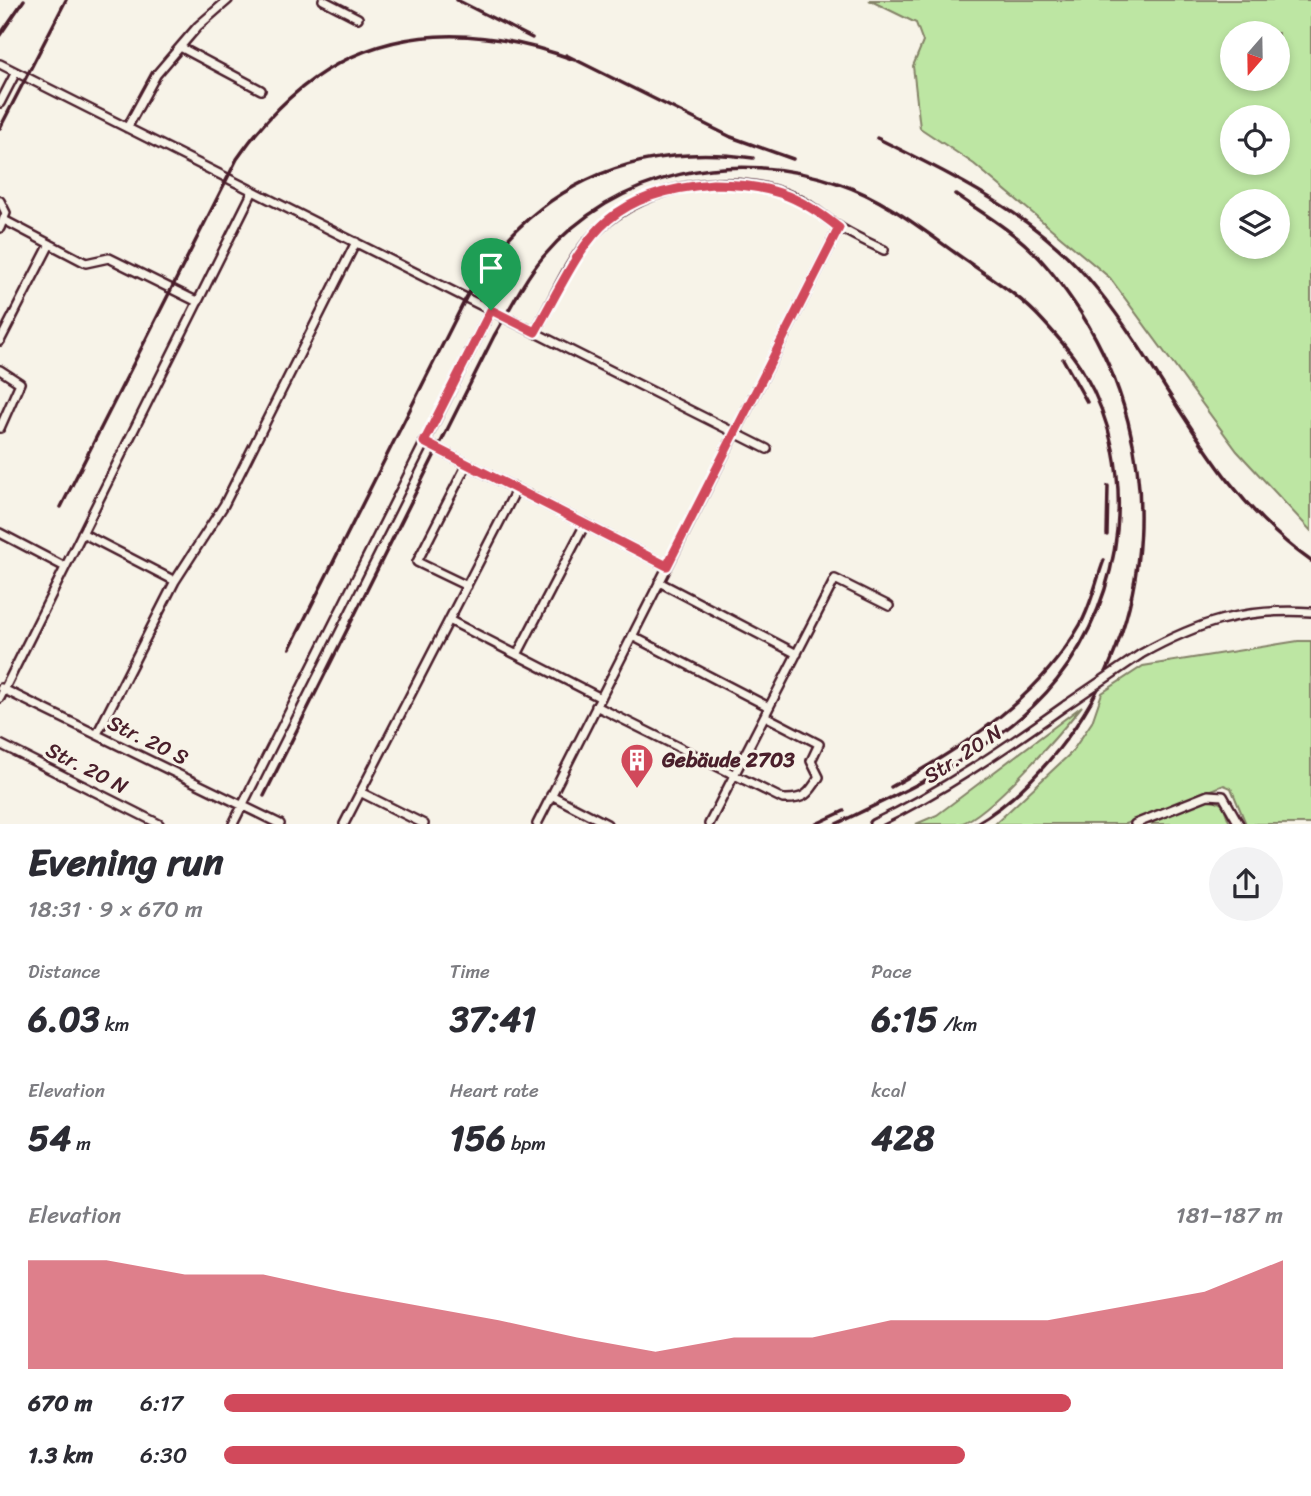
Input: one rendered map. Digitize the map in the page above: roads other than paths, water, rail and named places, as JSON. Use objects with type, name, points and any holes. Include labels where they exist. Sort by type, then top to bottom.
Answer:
[{"type":"lane","points":[[127,128],[156,75],[228,0]]},
{"type":"lane","points":[[323,0],[358,18]]},
{"type":"lane","points":[[180,47],[261,90]]},
{"type":"lane","points":[[0,64],[767,449]]},
{"type":"lane","points":[[1,97],[16,72]]},
{"type":"lane","points":[[535,332],[586,242],[619,212],[639,199],[699,186],[757,186],[797,198],[839,228],[884,250]]},
{"type":"lane","points":[[0,698],[2,689],[253,191]]},
{"type":"lane","points":[[0,201],[6,213],[0,228]]},
{"type":"lane","points":[[4,220],[86,262],[109,258],[198,302]]},
{"type":"lane","points":[[537,824],[839,228]]},
{"type":"lane","points":[[97,734],[175,581],[224,505],[356,242]]},
{"type":"lane","points":[[0,341],[50,244]]},
{"type":"lane","points":[[233,824],[491,310]]},
{"type":"lane","points":[[0,370],[20,383],[0,428]]},
{"type":"lane","points":[[424,442],[667,566]]},
{"type":"lane","points":[[467,464],[417,562],[467,586]]},
{"type":"lane","points":[[344,824],[516,490]]},
{"type":"lane","points":[[517,655],[585,524]]},
{"type":"lane","points":[[0,533],[65,567]]},
{"type":"lane","points":[[82,533],[175,581]]},
{"type":"lane","points":[[709,824],[835,579],[889,606]]},
{"type":"lane","points":[[659,582],[797,654]]},
{"type":"lane","name":"Str. 20 N","points":[[874,824],[925,800],[1141,654],[1185,630],[1221,619],[1268,611],[1311,612]]},
{"type":"lane","points":[[449,620],[601,698]]},
{"type":"lane","points":[[632,636],[769,707]]},
{"type":"lane","name":"Str. 20 S","points":[[2,689],[280,824]]},
{"type":"lane","points":[[596,706],[783,799],[798,800],[808,794],[819,777],[811,761],[819,744],[765,716]]},
{"type":"lane","name":"Str. 20 N","points":[[0,744],[159,824]]},
{"type":"lane","points":[[360,792],[424,824]]},
{"type":"lane","points":[[1135,824],[1208,794],[1223,796],[1238,824]]},
{"type":"lane","points":[[551,795],[607,824]]},
{"type":"railway","points":[[0,35],[24,0]]},
{"type":"railway","points":[[0,128],[66,0]]},
{"type":"railway","points":[[457,0],[532,38]]},
{"type":"railway","points":[[61,507],[237,159],[270,117],[306,84],[345,60],[386,44],[430,37],[476,37],[525,45],[575,60]]},
{"type":"railway","points":[[566,55],[731,137],[793,159]]},
{"type":"railway","points":[[877,138],[996,202],[1024,220],[1075,264],[1124,325],[1195,434],[1247,503],[1277,534],[1311,561]]},
{"type":"railway","points":[[290,648],[466,298],[491,260],[519,227],[551,201],[586,180],[624,166],[665,157],[708,155],[753,158]]},
{"type":"railway","points":[[264,796],[494,336],[523,285],[543,257],[572,228],[606,204],[642,186],[680,174],[720,168],[760,168],[800,173],[840,184],[870,197],[913,223],[1023,302],[1059,339],[1084,373],[1102,410],[1113,449],[1118,490],[1117,530],[1110,570],[1098,609],[1080,646],[1057,680],[1011,726],[984,746],[926,780],[836,824]]},
{"type":"railway","points":[[955,194],[1028,247],[1063,287],[1081,313],[1109,366],[1128,421],[1138,478],[1140,535],[1132,592],[1116,648],[1092,701],[1040,771],[1009,800],[975,824]]},
{"type":"railway","points":[[1063,359],[1087,402]]},
{"type":"railway","points":[[1107,535],[1108,486]]},
{"type":"railway","points":[[891,787],[946,755],[997,719],[1043,676],[1063,652],[1084,618],[1104,560]]},
{"type":"railway","points":[[816,824],[844,811]]},
{"type":"place","name":"Gebäude 2703","points":[[637,790]]}]
